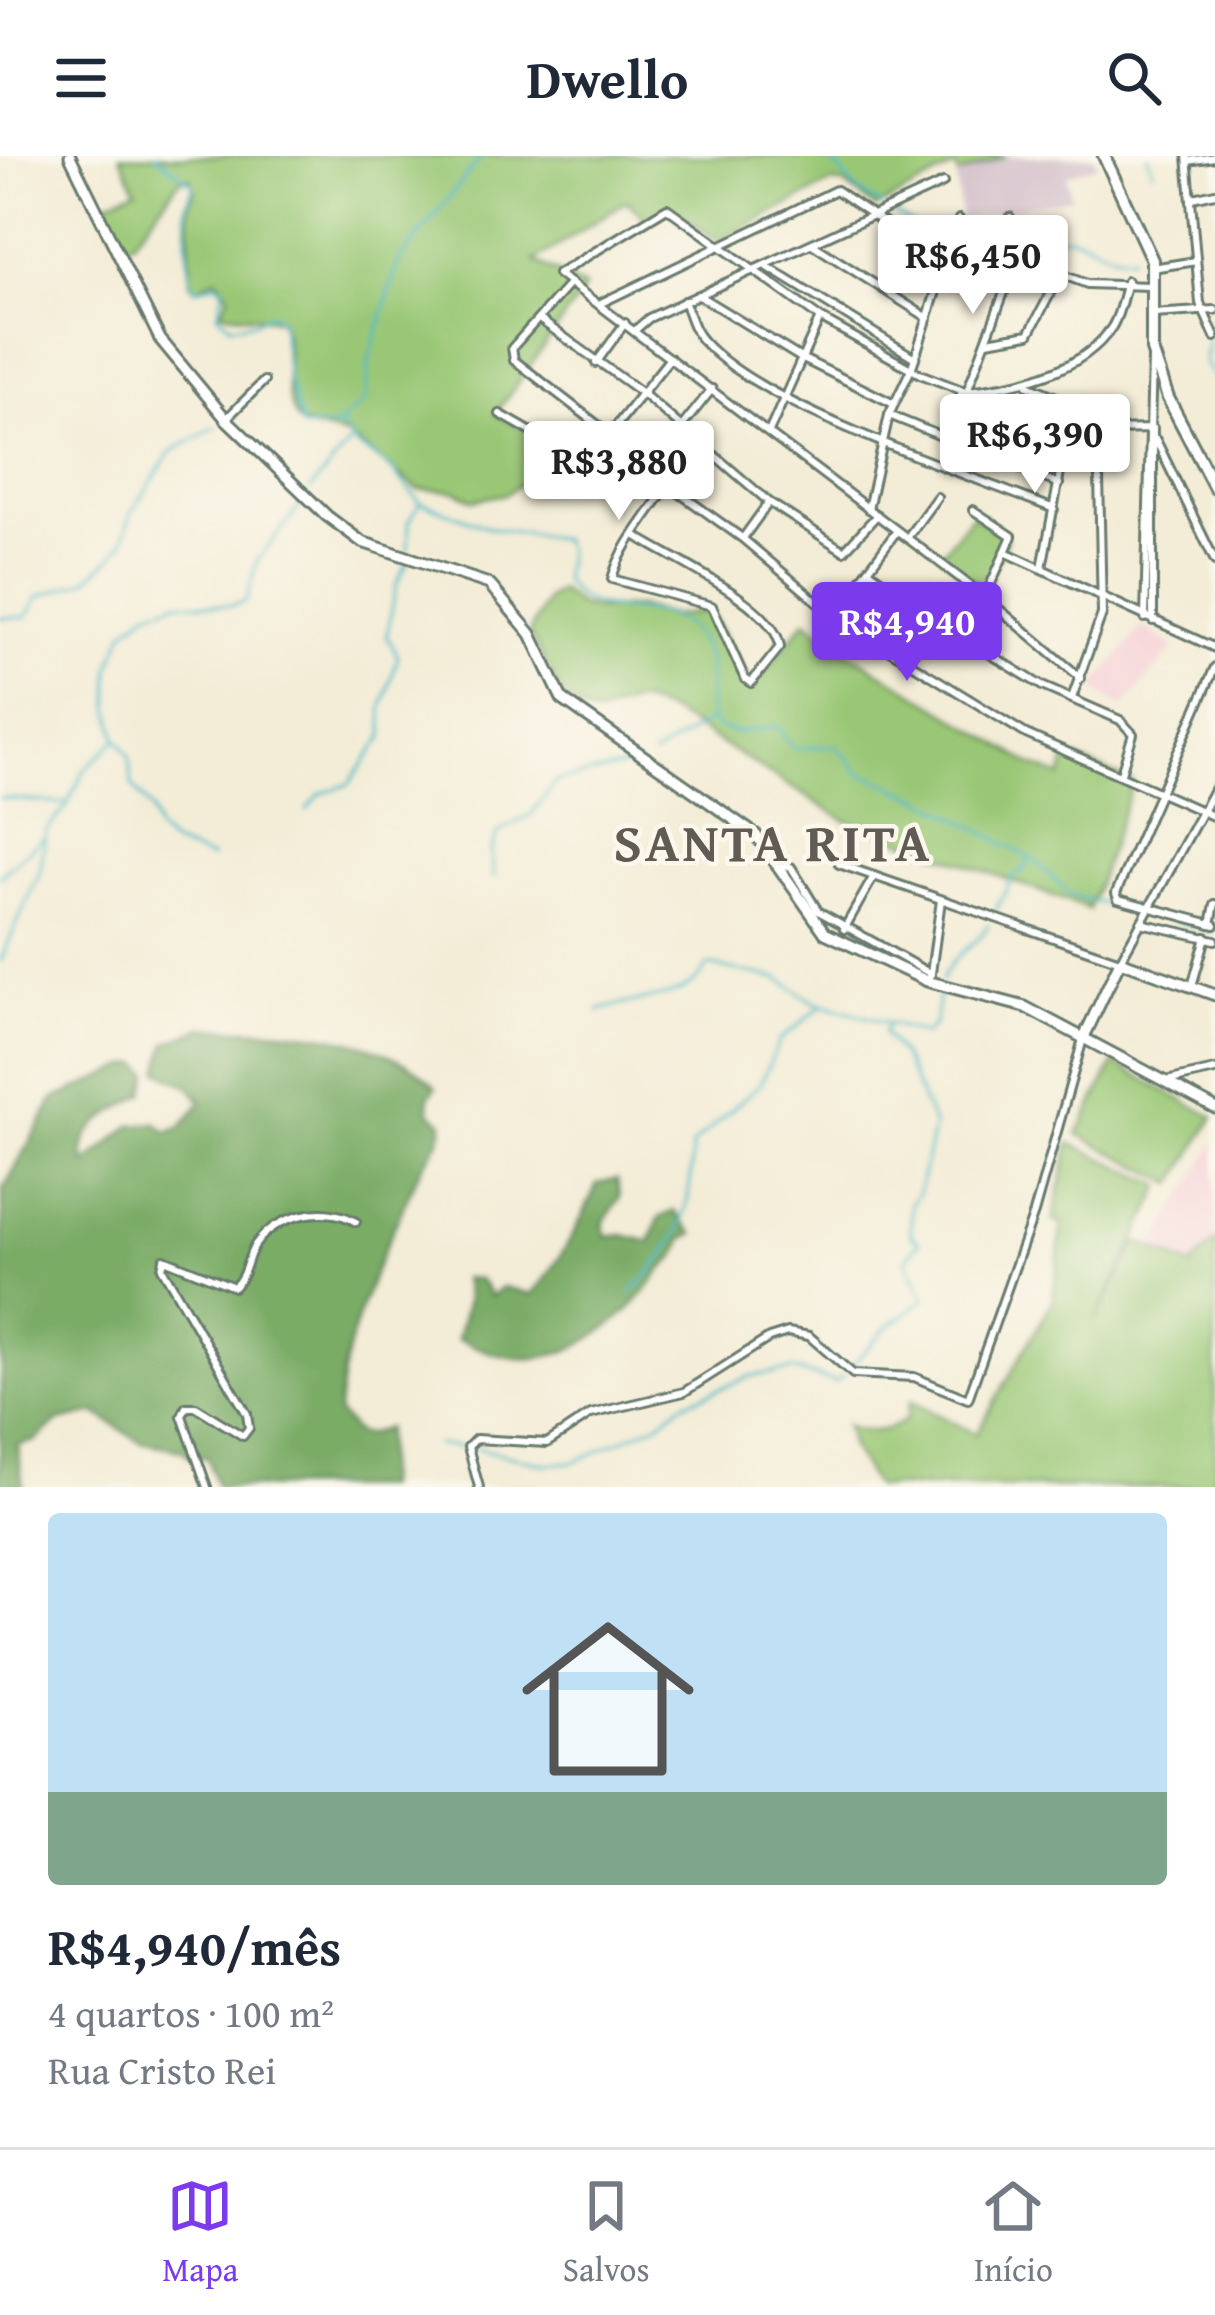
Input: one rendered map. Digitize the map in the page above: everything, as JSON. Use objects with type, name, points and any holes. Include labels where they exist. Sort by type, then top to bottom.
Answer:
[{"type":"main road","points":[[70,156],[160,339],[226,419],[327,516],[362,542],[489,584],[530,634],[562,699],[756,835],[781,866],[797,898],[839,944],[1025,1007],[1215,1108]]},
{"type":"main road","points":[[1105,156],[1148,243],[1152,350],[1168,398],[1215,488]]},
{"type":"main road","points":[[1083,1039],[1120,962],[1215,995]]},
{"type":"street","points":[[1215,157],[1187,159],[1196,261],[1204,311],[1215,337]]},
{"type":"street","points":[[634,331],[685,301],[943,183]]},
{"type":"street","points":[[599,304],[836,190],[946,265],[1005,254],[1087,284],[1127,281],[1152,286]]},
{"type":"street","points":[[1193,198],[1215,194]]},
{"type":"street","points":[[1081,678],[985,597],[558,274],[667,208],[820,318],[964,390],[1068,430],[1151,430]]},
{"type":"street","points":[[1005,254],[1010,217]]},
{"type":"street","points":[[868,509],[889,415],[914,363],[958,219]]},
{"type":"street","points":[[812,244],[928,318]]},
{"type":"street","points":[[948,440],[1018,258]]},
{"type":"street","points":[[1152,268],[1196,261]]},
{"type":"street","points":[[766,266],[914,363]]},
{"type":"street","points":[[986,341],[1030,334],[1060,275]]},
{"type":"street","points":[[1028,385],[1103,337],[1116,319],[1127,281]]},
{"type":"street","points":[[570,283],[512,348],[514,360],[612,431],[667,486],[742,538],[834,616],[1026,734],[1215,817]]},
{"type":"street","points":[[698,295],[801,358],[895,404]]},
{"type":"street","points":[[685,301],[696,332],[708,347],[782,396],[1054,509]]},
{"type":"street","points":[[1152,314],[1215,310]]},
{"type":"street","points":[[769,433],[820,318]]},
{"type":"street","points":[[539,319],[642,393],[770,502],[844,551],[877,515]]},
{"type":"street","points":[[596,364],[625,323]]},
{"type":"street","points":[[1149,619],[1152,350]]},
{"type":"street","points":[[500,414],[554,445],[612,431],[670,358]]},
{"type":"street","points":[[226,419],[264,381]]},
{"type":"street","points":[[964,390],[1028,385],[1066,401]]},
{"type":"street","points":[[649,468],[712,389]]},
{"type":"street","points":[[1149,404],[1168,398]]},
{"type":"street","points":[[889,415],[1059,484]]},
{"type":"street","points":[[1072,698],[1101,625],[1098,429]]},
{"type":"street","points":[[1042,568],[1068,430]]},
{"type":"street","points":[[1151,430],[1215,560]]},
{"type":"street","points":[[1153,468],[1168,467]]},
{"type":"street","points":[[636,536],[716,580],[776,632],[780,647],[752,683],[745,680],[712,606],[612,579],[636,536],[667,486]]},
{"type":"street","points":[[907,538],[937,497]]},
{"type":"street","points":[[742,538],[770,502]]},
{"type":"street","points":[[973,510],[1012,536],[985,597]]},
{"type":"street","points":[[834,616],[897,531]]},
{"type":"street","points":[[1005,552],[1215,648]]},
{"type":"street","points":[[868,570],[959,635],[1131,729],[1121,773]]},
{"type":"street","points":[[1192,986],[1210,939],[1118,899],[1117,884],[1215,667]]},
{"type":"street","points":[[838,864],[1120,962],[1215,788]]},
{"type":"street","points":[[781,866],[791,867],[818,910],[929,978],[941,900]]},
{"type":"street","points":[[844,929],[874,876]]},
{"type":"street","points":[[1146,915],[1213,924],[1215,904]]},
{"type":"street","points":[[479,1487],[468,1447],[476,1439],[547,1443],[591,1414],[684,1392],[769,1338],[788,1332],[809,1336],[853,1373],[914,1377],[968,1399],[1034,1213],[1083,1039]]},
{"type":"street","points":[[1161,1082],[1215,1070]]},
{"type":"street","points":[[207,1487],[182,1416],[185,1407],[196,1407],[243,1436],[249,1427],[247,1414],[162,1268],[164,1259],[234,1286],[243,1279],[253,1248],[284,1224],[302,1215],[337,1211],[356,1222]]},
{"type":"shaded area","points":[[1009,156],[1094,156],[1097,165],[1067,175],[1071,198],[961,218],[956,176]]},
{"type":"shaded area","points":[[1143,626],[1174,648],[1123,707],[1093,688]]},
{"type":"shaded area","points":[[1215,1143],[1215,1249],[1197,1269],[1153,1248]]},
{"type":"green space","points":[[120,156],[1006,156],[959,175],[954,167],[876,208],[844,184],[832,183],[718,241],[670,208],[645,218],[626,201],[535,261],[585,288],[495,415],[551,440],[577,444],[506,494],[473,500],[456,491],[418,489],[347,436],[300,424],[289,398],[286,344],[279,320],[221,312],[229,295],[216,278],[196,289],[190,283],[189,203],[195,190],[190,177],[179,181],[133,242],[122,246],[102,204],[136,189]]},
{"type":"green space","points":[[972,515],[1007,539],[985,588],[940,555]]},
{"type":"green space","points":[[559,590],[580,606],[598,609],[639,607],[674,616],[709,611],[752,687],[806,620],[840,647],[1032,765],[1061,777],[1068,755],[1133,782],[1089,909],[845,820],[670,712],[637,701],[598,715],[586,713],[564,697],[529,633],[548,598]]},
{"type":"green space","points":[[202,1028],[295,1032],[357,1043],[413,1068],[436,1087],[429,1097],[430,1112],[443,1122],[440,1138],[420,1170],[378,1263],[341,1382],[338,1413],[357,1434],[386,1428],[384,1487],[217,1487],[207,1457],[192,1459],[182,1450],[141,1442],[95,1413],[59,1421],[35,1441],[18,1445],[23,1487],[0,1487],[3,1190],[54,1099],[128,1066],[139,1064],[149,1073],[144,1094],[92,1129],[83,1151],[86,1164],[131,1125],[156,1123],[167,1132],[180,1128],[202,1102],[190,1087],[159,1071],[167,1043]]},
{"type":"green space","points":[[1114,1063],[1214,1117],[1174,1184],[1078,1134]]},
{"type":"green space","points":[[1070,1143],[1162,1186],[1096,1319],[1138,1242],[1192,1266],[1215,1241],[1215,1487],[875,1487],[851,1448],[846,1426],[869,1431],[892,1427],[906,1420],[910,1401],[976,1434],[1053,1301],[1062,1224],[1053,1221]]},
{"type":"green space","points":[[617,1179],[620,1197],[603,1224],[607,1237],[623,1235],[650,1242],[659,1218],[674,1211],[694,1234],[682,1240],[676,1255],[631,1307],[579,1345],[539,1358],[503,1356],[457,1339],[467,1300],[463,1278],[479,1279],[491,1296],[503,1287],[532,1294],[569,1242],[597,1184]]},
{"type":"waterway","points":[[156,156],[193,184],[186,212],[188,261],[195,289],[216,283],[224,287],[218,314],[231,325],[255,322],[271,313],[281,321],[288,380],[302,427],[342,427],[356,445],[391,468],[420,502],[491,528],[560,539],[566,549],[563,579],[591,603],[661,613],[678,620],[693,632],[707,657],[709,705],[716,727],[736,733],[776,726],[795,748],[836,746],[859,772],[923,799],[1034,860],[1072,896],[1215,931]]},
{"type":"waterway","points":[[338,425],[365,401],[369,361],[398,262],[482,156]]},
{"type":"waterway","points":[[828,156],[855,189],[882,206]]},
{"type":"waterway","points":[[1148,156],[1153,171]]},
{"type":"waterway","points":[[893,212],[946,247]]},
{"type":"waterway","points":[[1035,239],[1067,236],[1131,257]]},
{"type":"waterway","points":[[956,252],[997,245]]},
{"type":"waterway","points":[[1198,314],[1208,338],[1205,363],[1215,379]]},
{"type":"waterway","points":[[0,618],[26,617],[40,596],[85,581],[110,559],[123,543],[131,513],[171,452],[216,427]]},
{"type":"waterway","points":[[311,489],[350,443]]},
{"type":"waterway","points":[[211,858],[172,844],[157,831],[151,809],[132,785],[129,755],[117,738],[110,707],[110,669],[124,632],[147,612],[177,602],[230,606],[246,601],[257,561],[303,502]]},
{"type":"waterway","points":[[408,551],[409,522],[419,504]]},
{"type":"waterway","points":[[307,810],[320,794],[349,784],[384,736],[382,709],[398,657],[387,636],[396,586],[408,561]]},
{"type":"waterway","points":[[653,756],[710,720]]},
{"type":"waterway","points":[[0,962],[40,872],[46,831],[66,808],[84,770],[116,740]]},
{"type":"waterway","points":[[494,877],[491,851],[499,832],[531,815],[556,781],[638,764]]},
{"type":"waterway","points":[[0,798],[67,804]]},
{"type":"waterway","points":[[0,876],[43,838]]},
{"type":"waterway","points":[[996,910],[1013,876],[1023,872],[1029,859]]},
{"type":"waterway","points":[[942,980],[988,925]]},
{"type":"waterway","points":[[598,1011],[674,993],[699,978],[708,965],[779,979],[814,1002],[926,1034],[935,1023],[940,991]]},
{"type":"waterway","points":[[632,1292],[661,1259],[680,1227],[689,1191],[692,1145],[760,1084],[780,1040],[823,1005]]},
{"type":"waterway","points":[[851,1366],[886,1328],[925,1299],[906,1260],[919,1242],[911,1235],[911,1203],[918,1194],[934,1126],[903,1057],[884,1033],[888,1024]]},
{"type":"waterway","points":[[475,1448],[545,1464],[574,1462],[659,1423],[682,1404],[751,1376],[792,1370],[835,1382],[844,1376]]},
{"type":"waterway","points":[[436,1445],[462,1447]]},
{"type":"district","name":"SANTA RITA","points":[[773,842]]}]
